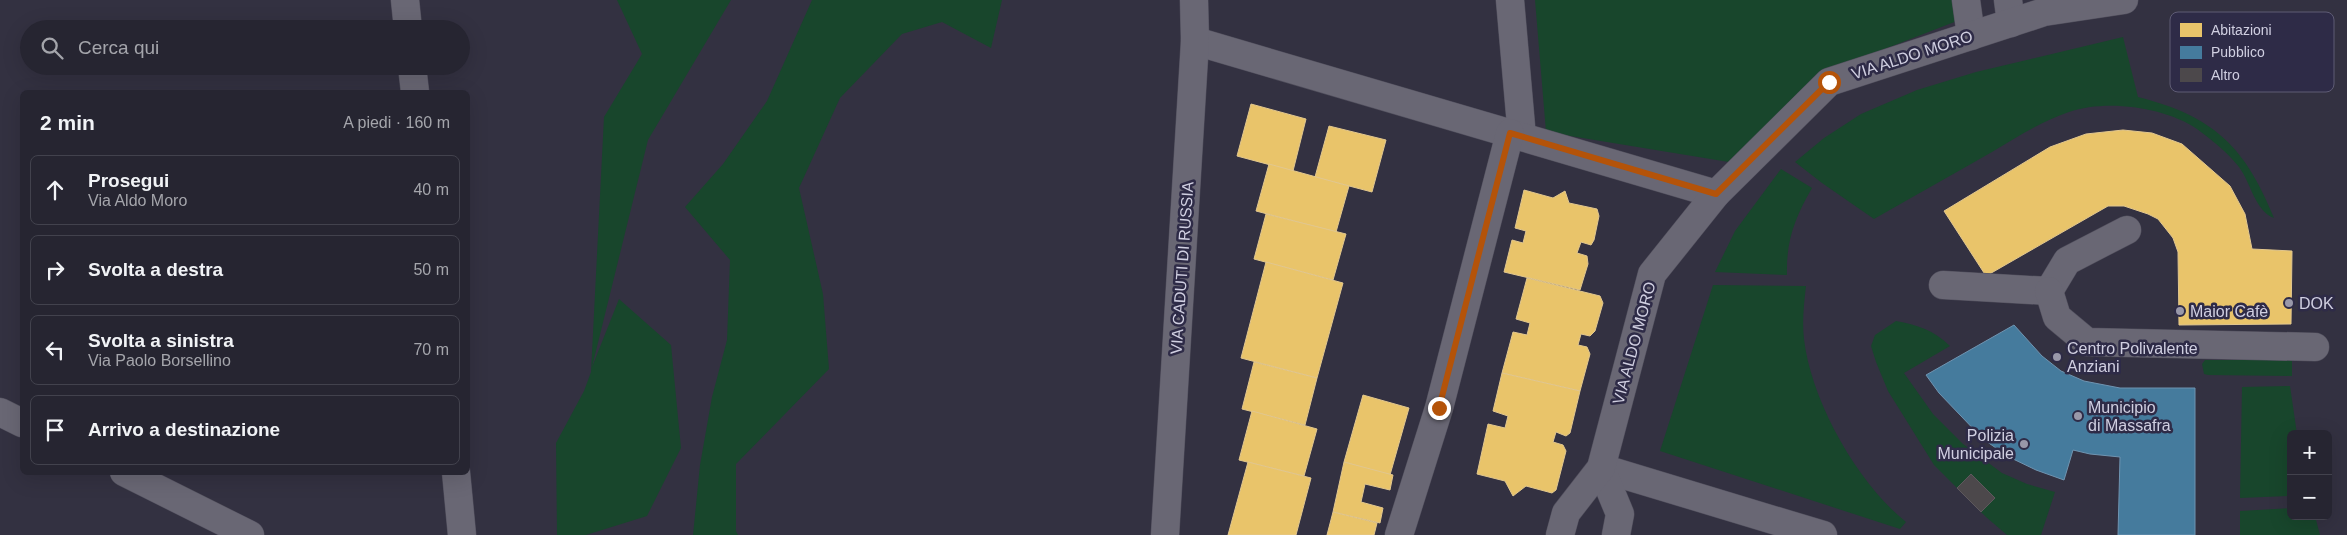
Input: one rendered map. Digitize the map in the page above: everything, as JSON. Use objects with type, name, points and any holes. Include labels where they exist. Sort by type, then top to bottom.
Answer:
[{"type":"street","points":[[405,0],[407,20]]},
{"type":"street","name":"VIA CADUTI DI RUSSIA","points":[[1165,535],[1196,41],[1194,0]]},
{"type":"street","points":[[1399,535],[1439,408],[1516,135],[1510,0]]},
{"type":"street","points":[[1966,0],[1971,36]]},
{"type":"street","name":"VIA ALDO MORO","points":[[1560,535],[1566,512],[1601,468],[1652,274],[1716,194],[1829,82],[1971,36],[2010,12],[2044,12],[2124,0]]},
{"type":"street","points":[[1196,41],[1716,194]]},
{"type":"street","points":[[413,75],[415,90]]},
{"type":"street","points":[[2127,230],[2067,261],[2049,291],[2057,317],[2087,342],[2315,347]]},
{"type":"street","points":[[1943,285],[2049,291]]},
{"type":"street","points":[[0,412],[20,422]]},
{"type":"street","points":[[1601,468],[1620,514],[1616,535]]},
{"type":"street","points":[[1601,468],[1823,535]]},
{"type":"street","points":[[130,475],[250,535]]},
{"type":"street","points":[[456,475],[462,535]]},
{"type":"green space","points":[[617,0],[731,0],[648,140],[592,367],[619,299],[671,345],[681,448],[647,516],[586,535],[557,535],[556,443],[584,391],[591,372],[604,117],[642,54]]},
{"type":"green space","points":[[812,0],[1002,0],[991,48],[942,22],[902,34],[840,98],[799,188],[823,294],[829,369],[736,464],[736,531],[738,535],[693,535],[700,465],[712,397],[727,340],[730,260],[685,207],[723,164],[767,101]]},
{"type":"green space","points":[[1535,0],[1955,0],[1957,21],[1815,76],[1741,164],[1546,132]]},
{"type":"green space","points":[[2123,37],[2138,97],[2187,114],[2223,138],[2238,153],[2251,171],[2274,218],[2262,209],[2239,167],[2208,137],[2184,121],[2169,115],[2135,107],[2100,106],[2084,108],[2049,120],[1874,219],[1795,162],[1824,138],[1861,114],[1917,90],[1976,72]]},
{"type":"green space","points":[[1781,169],[1812,188],[1796,219],[1788,251],[1787,275],[1715,272],[1735,231]]},
{"type":"green space","points":[[1713,285],[1806,286],[1803,319],[1804,339],[1808,363],[1816,388],[1827,414],[1854,464],[1888,506],[1906,522],[1900,529],[1660,451]]},
{"type":"green space","points":[[1896,321],[1925,329],[1944,340],[1950,346],[1904,373],[1933,414],[1963,444],[2002,473],[2027,484],[2055,492],[2041,535],[2007,535],[1986,517],[1934,465],[1888,391],[1871,346],[1875,335]]},
{"type":"green space","points":[[2205,360],[2292,360],[2292,376],[2208,375],[2204,374],[2202,364]]},
{"type":"green space","points":[[2290,386],[2296,430],[2287,430],[2287,496],[2240,498],[2242,387]]},
{"type":"green space","points":[[2287,508],[2287,520],[2316,520],[2320,535],[2240,535],[2240,511]]},
{"type":"building: Abitazioni","points":[[1251,104],[1306,119],[1293,171],[1237,156]]},
{"type":"building: Abitazioni","points":[[1329,126],[1386,140],[1372,192],[1315,177]]},
{"type":"building: Abitazioni","points":[[2123,130],[2152,133],[2182,144],[2230,186],[2245,214],[2252,249],[2292,251],[2291,324],[2179,325],[2178,252],[2173,238],[2158,219],[2124,206],[2108,206],[1986,276],[1944,211],[2050,147],[2086,134]]},
{"type":"building: Abitazioni","points":[[1269,164],[1349,186],[1336,232],[1256,211]]},
{"type":"building: Abitazioni","points":[[1524,190],[1553,198],[1565,191],[1569,203],[1597,209],[1599,216],[1594,240],[1591,245],[1581,242],[1577,253],[1587,256],[1588,264],[1580,290],[1504,272],[1512,240],[1523,243],[1526,231],[1515,228]]},
{"type":"building: Abitazioni","points":[[1266,214],[1346,234],[1333,280],[1254,259]]},
{"type":"building: Abitazioni","points":[[1266,262],[1343,283],[1317,378],[1241,358]]},
{"type":"building: Abitazioni","points":[[1527,278],[1600,296],[1603,303],[1595,331],[1590,336],[1581,334],[1578,345],[1587,347],[1590,354],[1580,391],[1502,373],[1513,332],[1527,335],[1530,323],[1516,319]]},
{"type":"building: Abitazioni","points":[[1254,362],[1317,378],[1305,425],[1242,409]]},
{"type":"building: Abitazioni","points":[[1502,373],[1580,391],[1570,433],[1566,436],[1556,432],[1553,442],[1563,445],[1566,451],[1556,490],[1552,493],[1526,486],[1513,496],[1505,481],[1477,474],[1488,424],[1505,428],[1508,416],[1493,411]]},
{"type":"building: Abitazioni","points":[[1363,395],[1409,408],[1390,475],[1344,462]]},
{"type":"building: Abitazioni","points":[[1252,411],[1317,429],[1304,476],[1239,460]]},
{"type":"building: Abitazioni","points":[[1248,462],[1311,478],[1296,535],[1228,535]]},
{"type":"building: Abitazioni","points":[[1344,462],[1393,475],[1390,490],[1365,484],[1361,502],[1383,508],[1380,523],[1333,512]]},
{"type":"building: Abitazioni","points":[[1333,512],[1377,523],[1374,535],[1327,535]]},
{"type":"building: Pubblico","name":"Municipio di Massafra","points":[[2014,325],[2042,356],[2061,371],[2084,381],[2120,388],[2195,388],[2195,535],[2118,535],[2120,457],[2073,450],[2064,480],[2036,470],[2009,457],[1983,439],[1939,393],[1926,375]]},
{"type":"building: Altro","points":[[1971,474],[1995,498],[1981,512],[1957,488]]},
{"type":"place","name":"DOK","points":[[2289,303]]},
{"type":"place","name":"Maior Cafè","points":[[2180,311]]},
{"type":"place","name":"Centro Polivalente Anziani","points":[[2057,357]]},
{"type":"place","name":"Municipio di Massafra","points":[[2078,416]]},
{"type":"place","name":"Polizia Municipale","points":[[2024,444]]},
{"type":"route","points":[[1439,408],[1510,133],[1716,194],[1829,82]]}]
